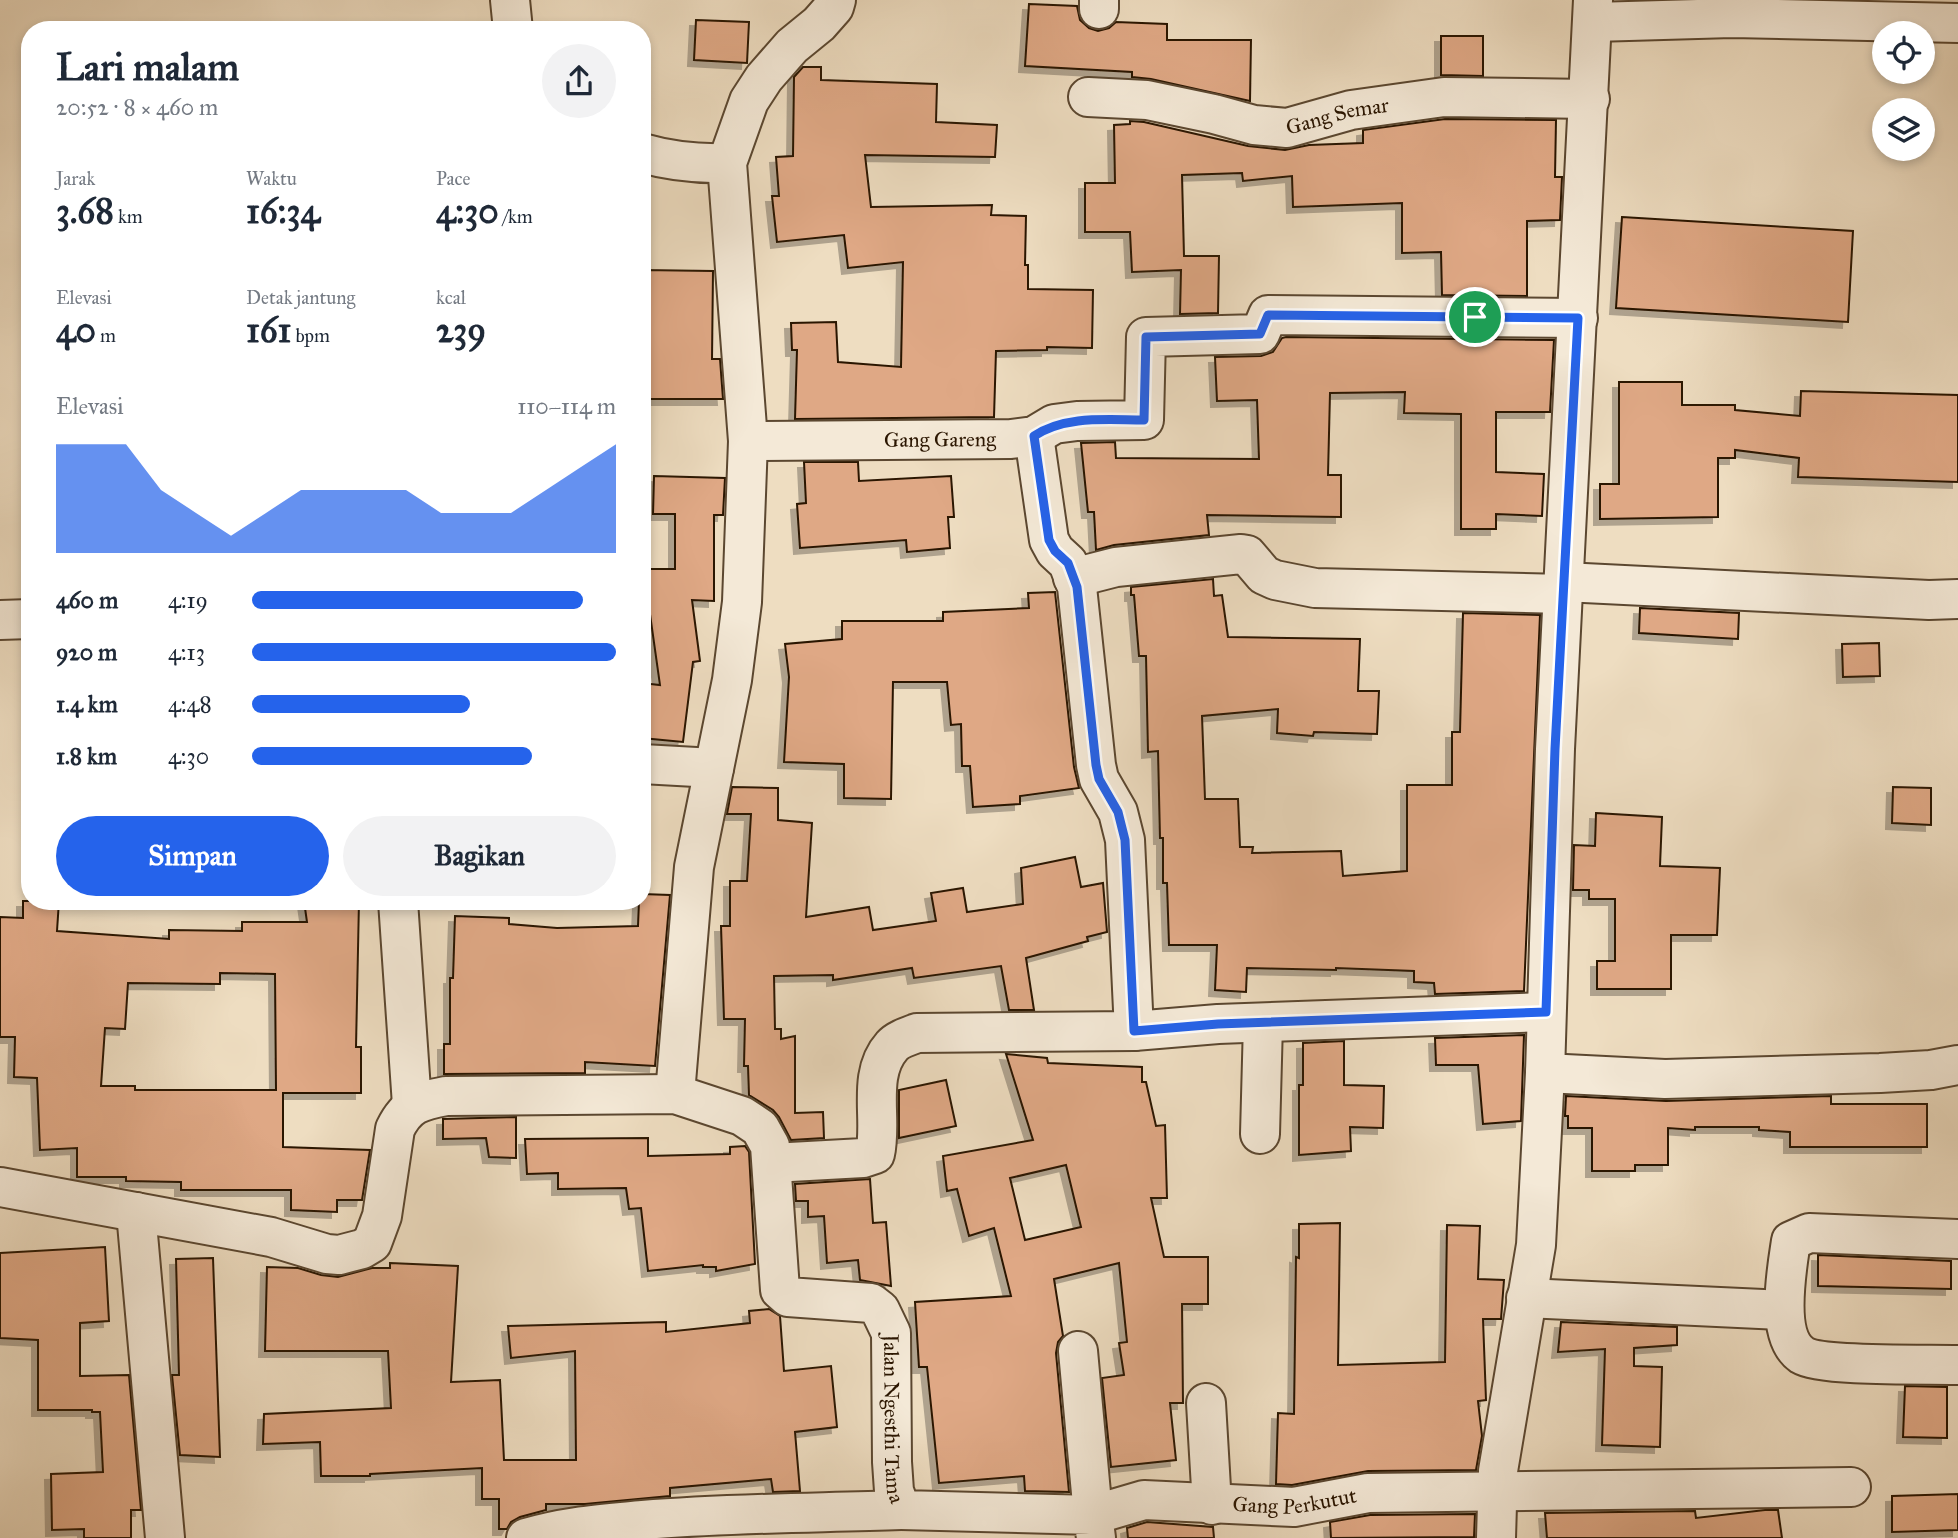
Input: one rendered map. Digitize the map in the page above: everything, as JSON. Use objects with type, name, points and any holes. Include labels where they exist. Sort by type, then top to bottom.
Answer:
[{"type":"street","points":[[510,0],[512,21]]},
{"type":"street","points":[[676,1094],[694,867],[732,680],[742,602],[748,441],[727,163],[749,100],[764,78],[792,46],[819,24],[834,7],[836,0]]},
{"type":"street","points":[[1496,1538],[1498,1471],[1536,1245],[1545,1073],[1555,749],[1594,11],[1732,18],[1958,23]]},
{"type":"street","name":"Gang Semar","points":[[1088,97],[1147,100],[1254,125],[1287,128],[1351,110],[1444,97],[1590,99]]},
{"type":"street","points":[[651,156],[688,162],[727,163]]},
{"type":"street","name":"Gang Gareng","points":[[748,441],[1011,439],[1034,436],[1054,424],[1144,420],[1146,337],[1260,334],[1268,315],[1578,318]]},
{"type":"street","points":[[1034,436],[1049,540],[1055,551],[1068,563],[1081,612],[1099,779],[1118,812],[1125,840],[1134,1031]]},
{"type":"street","points":[[1073,578],[1116,567],[1241,554],[1247,555],[1264,575],[1275,580],[1315,588],[1564,588],[1958,599]]},
{"type":"street","points":[[0,620],[21,619]]},
{"type":"street","points":[[651,764],[714,768]]},
{"type":"street","points":[[0,1187],[271,1237],[327,1254],[339,1255],[362,1249],[372,1243],[382,1216],[396,1129],[401,1116],[412,1105],[399,910]]},
{"type":"street","points":[[772,1163],[863,1158],[875,1154],[878,1141],[877,1085],[884,1059],[893,1044],[916,1033],[1134,1031],[1218,1024],[1546,1012]]},
{"type":"street","points":[[1260,1134],[1263,1023]]},
{"type":"street","points":[[1545,1073],[1665,1079],[1880,1073],[1931,1070],[1958,1065]]},
{"type":"street","name":"Jalan Ngesthi Tama","points":[[412,1105],[446,1096],[676,1094],[743,1116],[760,1128],[770,1146],[780,1290],[788,1297],[871,1303],[880,1310],[891,1333],[894,1491],[901,1510],[1094,1526]]},
{"type":"street","points":[[136,1212],[165,1538]]},
{"type":"street","points":[[1958,1239],[1809,1233],[1791,1241],[1783,1310],[1790,1340],[1801,1354],[1812,1358],[1823,1361],[1958,1365]]},
{"type":"street","points":[[1526,1298],[1783,1310]]},
{"type":"street","points":[[1078,1350],[1094,1526]]},
{"type":"street","points":[[1206,1403],[1212,1505]]},
{"type":"street","name":"Gang Perkutut","points":[[1094,1526],[1144,1500],[1294,1507],[1368,1493],[1851,1487]]},
{"type":"street","points":[[526,1538],[560,1528],[580,1532],[758,1512],[901,1510]]},
{"type":"building","points":[[1029,4],[1077,6],[1080,20],[1089,28],[1098,31],[1109,28],[1116,22],[1167,24],[1167,40],[1251,40],[1250,101],[1132,77],[1132,72],[1025,66]]},
{"type":"building","points":[[696,20],[749,22],[747,63],[694,60]]},
{"type":"building","points":[[1441,36],[1483,36],[1483,76],[1441,75]]},
{"type":"building","points":[[803,67],[821,67],[821,80],[937,84],[936,122],[997,125],[995,157],[865,155],[871,207],[992,205],[991,215],[1026,216],[1025,265],[1028,265],[1028,289],[1093,290],[1092,348],[1047,347],[1047,350],[996,351],[994,417],[795,419],[797,350],[792,350],[791,323],[836,322],[838,362],[901,367],[903,262],[848,268],[844,235],[777,242],[772,196],[779,196],[776,157],[793,156],[794,77]]},
{"type":"building","points":[[1445,119],[1556,120],[1555,177],[1562,177],[1560,220],[1527,221],[1527,296],[1442,295],[1441,252],[1402,253],[1402,203],[1293,207],[1292,176],[1243,181],[1242,173],[1182,175],[1184,256],[1219,256],[1218,313],[1180,314],[1181,270],[1132,272],[1130,232],[1085,232],[1085,183],[1115,183],[1114,125],[1130,124],[1130,121],[1144,122],[1248,146],[1285,150],[1309,145],[1363,143],[1363,130]]},
{"type":"building","points":[[1622,217],[1853,231],[1848,322],[1616,308]]},
{"type":"building","points":[[651,270],[713,271],[712,359],[720,359],[723,399],[651,399]]},
{"type":"building","points":[[1282,338],[1554,340],[1550,412],[1496,412],[1496,472],[1544,474],[1542,516],[1496,514],[1496,529],[1461,529],[1461,414],[1404,413],[1405,392],[1330,393],[1328,475],[1341,475],[1341,517],[1207,515],[1209,535],[1114,545],[1096,550],[1094,512],[1088,512],[1081,443],[1115,442],[1116,458],[1259,459],[1257,400],[1217,401],[1215,357],[1261,356],[1273,352]]},
{"type":"building","points":[[1619,382],[1682,382],[1682,405],[1735,405],[1735,410],[1800,416],[1801,391],[1958,395],[1958,482],[1798,477],[1799,458],[1735,450],[1735,458],[1718,458],[1718,517],[1600,519],[1600,484],[1619,484]]},
{"type":"building","points":[[804,462],[858,462],[859,481],[951,476],[954,517],[948,517],[950,548],[907,552],[906,540],[800,548],[797,504],[806,503]]},
{"type":"building","points":[[654,476],[725,478],[723,515],[714,515],[714,601],[692,600],[700,661],[693,662],[683,742],[651,739],[651,684],[660,685],[651,621],[651,569],[675,569],[675,514],[653,514]]},
{"type":"building","points":[[1213,579],[1214,596],[1222,595],[1228,637],[1360,639],[1358,691],[1379,691],[1377,734],[1314,732],[1313,736],[1277,733],[1278,709],[1202,716],[1205,799],[1238,799],[1240,847],[1253,847],[1252,853],[1341,851],[1343,876],[1407,871],[1407,785],[1452,785],[1452,732],[1460,732],[1463,613],[1540,615],[1524,991],[1435,994],[1434,983],[1414,982],[1414,971],[1336,968],[1247,968],[1246,992],[1215,990],[1217,945],[1169,945],[1167,883],[1163,883],[1163,838],[1160,838],[1158,751],[1148,752],[1146,656],[1139,656],[1131,587]]},
{"type":"building","points":[[1055,592],[1074,767],[1079,788],[1020,796],[1020,804],[973,807],[970,766],[962,766],[961,724],[951,725],[947,682],[893,682],[891,799],[844,798],[844,764],[784,762],[789,677],[785,644],[842,639],[842,621],[943,621],[943,612],[1029,608],[1028,593]]},
{"type":"building","points":[[1640,608],[1739,613],[1738,639],[1639,633]]},
{"type":"building","points":[[1879,643],[1880,676],[1843,677],[1842,644]]},
{"type":"building","points":[[732,787],[778,788],[778,820],[812,823],[806,917],[869,907],[873,930],[936,921],[931,893],[963,888],[967,912],[1023,904],[1021,868],[1075,857],[1081,887],[1103,883],[1107,932],[1087,937],[1088,941],[1026,958],[1034,1010],[1009,1010],[1001,966],[914,978],[912,968],[833,980],[833,975],[774,976],[775,1029],[781,1029],[781,1039],[795,1036],[795,1113],[823,1112],[824,1138],[791,1140],[773,1110],[749,1095],[748,1066],[744,1066],[745,1019],[724,1019],[721,926],[730,926],[730,881],[747,881],[751,814],[727,814]]},
{"type":"building","points":[[1893,787],[1931,788],[1931,825],[1892,823]]},
{"type":"building","points":[[1596,813],[1662,817],[1660,866],[1720,868],[1717,935],[1671,935],[1671,989],[1597,989],[1597,961],[1615,961],[1615,899],[1589,899],[1589,890],[1573,890],[1574,845],[1595,846]]},
{"type":"building","points":[[651,894],[670,895],[655,1066],[585,1062],[585,1073],[444,1074],[444,1044],[450,1044],[450,978],[453,978],[455,916],[509,918],[509,924],[557,928],[638,926],[639,910],[651,910]]},
{"type":"building","points":[[23,910],[58,910],[57,931],[169,939],[169,930],[242,931],[242,922],[307,922],[305,910],[359,910],[356,1047],[361,1047],[361,1093],[283,1093],[283,1147],[370,1150],[362,1200],[337,1200],[337,1212],[291,1210],[291,1190],[181,1190],[181,1182],[126,1181],[126,1177],[77,1177],[77,1148],[40,1150],[37,1078],[14,1077],[15,1037],[0,1037],[0,917],[23,918]],"holes":[[[220,973],[275,974],[276,1090],[135,1090],[135,1086],[101,1086],[105,1028],[125,1029],[128,983],[220,984]]]},
{"type":"building","points":[[1524,1035],[1521,1121],[1483,1124],[1478,1065],[1436,1065],[1435,1038]]},
{"type":"building","points":[[1344,1041],[1344,1085],[1384,1086],[1383,1128],[1350,1127],[1351,1151],[1299,1155],[1299,1085],[1303,1085],[1303,1043]]},
{"type":"building","points":[[1006,1054],[1047,1058],[1048,1063],[1142,1067],[1142,1082],[1146,1082],[1156,1126],[1165,1125],[1167,1198],[1151,1198],[1164,1257],[1208,1257],[1208,1304],[1182,1304],[1183,1403],[1170,1403],[1176,1460],[1111,1467],[1102,1378],[1124,1375],[1119,1343],[1127,1342],[1119,1263],[1054,1279],[1063,1336],[1058,1342],[1056,1353],[1069,1492],[1025,1491],[1024,1476],[939,1483],[927,1367],[919,1367],[915,1302],[1011,1296],[994,1228],[969,1236],[957,1189],[947,1191],[943,1156],[1033,1140]],"holes":[[[1066,1165],[1081,1227],[1025,1240],[1010,1178]]]},
{"type":"building","points":[[946,1080],[956,1126],[899,1138],[899,1090]]},
{"type":"building","points":[[1566,1096],[1666,1101],[1831,1096],[1831,1104],[1927,1104],[1927,1147],[1790,1147],[1790,1132],[1759,1130],[1759,1127],[1695,1127],[1695,1130],[1668,1128],[1668,1165],[1635,1165],[1635,1171],[1592,1171],[1592,1128],[1568,1128],[1568,1116],[1565,1116]]},
{"type":"building","points":[[516,1117],[516,1158],[489,1157],[486,1138],[443,1139],[443,1119]]},
{"type":"building","points":[[648,1138],[648,1156],[730,1154],[730,1147],[745,1146],[749,1152],[755,1264],[716,1271],[716,1267],[703,1265],[648,1271],[641,1208],[629,1209],[626,1188],[558,1189],[558,1173],[527,1174],[525,1139]]},
{"type":"building","points":[[870,1179],[873,1223],[886,1222],[891,1286],[860,1280],[858,1260],[827,1263],[824,1216],[808,1217],[808,1201],[796,1201],[795,1184]]},
{"type":"building","points":[[1340,1223],[1338,1365],[1445,1362],[1447,1225],[1480,1226],[1478,1279],[1504,1280],[1501,1319],[1483,1319],[1486,1400],[1478,1401],[1482,1436],[1476,1470],[1368,1471],[1292,1485],[1276,1484],[1278,1413],[1294,1414],[1296,1257],[1299,1258],[1299,1224]]},
{"type":"building","points":[[105,1247],[109,1321],[80,1323],[80,1376],[129,1375],[141,1510],[131,1510],[131,1538],[84,1538],[84,1529],[52,1530],[51,1474],[103,1472],[100,1412],[38,1410],[38,1340],[0,1338],[0,1253]]},
{"type":"building","points":[[1818,1255],[1951,1261],[1951,1289],[1818,1286]]},
{"type":"building","points":[[213,1258],[220,1457],[180,1455],[172,1375],[179,1375],[176,1259]]},
{"type":"building","points":[[390,1263],[458,1266],[451,1382],[500,1380],[504,1460],[576,1460],[575,1351],[511,1358],[508,1326],[666,1322],[666,1332],[750,1323],[749,1311],[769,1309],[780,1316],[784,1371],[831,1366],[837,1427],[795,1432],[800,1491],[773,1492],[771,1479],[670,1488],[670,1496],[585,1504],[546,1504],[546,1510],[520,1517],[511,1522],[507,1529],[499,1529],[499,1499],[482,1499],[482,1468],[370,1476],[321,1476],[320,1442],[263,1444],[264,1414],[391,1408],[388,1351],[265,1351],[267,1267],[298,1268],[338,1277],[372,1268],[390,1268]]},
{"type":"building","points":[[1561,1322],[1677,1327],[1677,1345],[1634,1348],[1634,1366],[1662,1367],[1660,1447],[1602,1445],[1605,1349],[1558,1352]]},
{"type":"building","points":[[1905,1386],[1947,1387],[1947,1438],[1903,1437]]},
{"type":"building","points":[[1958,1494],[1958,1530],[1892,1532],[1892,1496]]},
{"type":"building","points":[[1778,1510],[1782,1538],[1547,1538],[1545,1513],[1695,1511],[1696,1518]]},
{"type":"building","points":[[1475,1514],[1474,1537],[1331,1538],[1330,1522],[1370,1515]]},
{"type":"building","points":[[1147,1522],[1213,1527],[1214,1538],[1128,1538],[1127,1528]]},
{"type":"route","points":[[1268,315],[1475,317],[1578,318],[1555,749],[1546,1012],[1218,1024],[1134,1031],[1125,840],[1118,812],[1099,779],[1077,587],[1068,563],[1055,551],[1049,540],[1034,436],[1054,424],[1144,420],[1146,337],[1260,334],[1268,315]]}]
